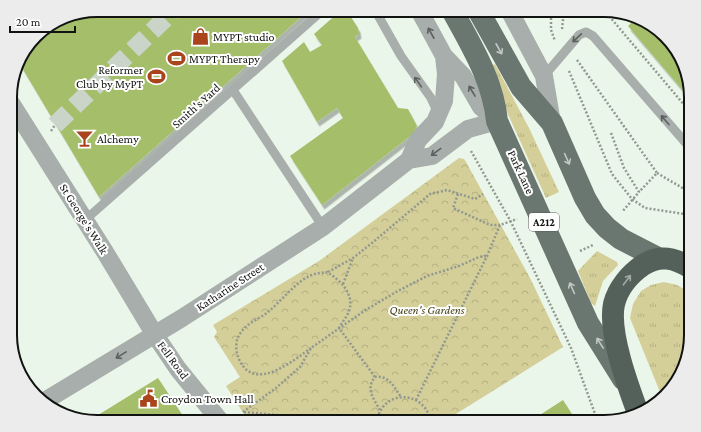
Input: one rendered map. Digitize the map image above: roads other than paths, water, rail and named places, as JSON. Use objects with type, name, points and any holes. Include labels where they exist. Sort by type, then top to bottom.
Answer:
[{"type":"highway","points":[[636,408],[628,387],[615,333],[614,304],[619,292],[634,272],[644,264],[684,253]]},
{"type":"highway","points":[[664,258],[684,265]]},
{"type":"main road","name":"A212","points":[[456,17],[484,69],[496,109],[497,121]]},
{"type":"main road","points":[[482,17],[521,87],[552,123],[585,198],[596,215],[607,228],[621,239],[664,258]]},
{"type":"main road","name":"Park Lane","points":[[497,121],[588,323],[628,387]]},
{"type":"street","name":"Park Lane","points":[[423,17],[444,56],[463,76],[482,107],[497,121]]},
{"type":"street","points":[[514,17],[544,76],[552,123]]},
{"type":"street","name":"Katharine Street","points":[[48,399],[155,335],[323,227],[409,160],[418,140],[431,127],[439,114],[444,101],[446,86],[444,56]]},
{"type":"street","name":"St George's Walk","points":[[17,113],[85,220],[155,335]]},
{"type":"street","name":"Katharine Street","points":[[409,160],[432,156],[468,129],[497,121]]},
{"type":"street","name":"Fell Road","points":[[155,335],[178,369],[215,415]]},
{"type":"lane","name":"Smith's Yard","points":[[85,220],[315,17]]},
{"type":"lane","points":[[379,17],[401,56],[431,98],[439,114]]},
{"type":"lane","points":[[544,76],[579,35],[586,32],[593,36],[684,141]]},
{"type":"lane","points":[[233,90],[323,227]]},
{"type":"tunnel","points":[[55,125],[167,17]]},
{"type":"place","name":"MYPT studio","points":[[200,37]]},
{"type":"place","name":"MYPT Therapy","points":[[176,59]]},
{"type":"place","name":"Reformer Club by MyPT","points":[[156,77]]},
{"type":"place","name":"Alchemy","points":[[84,139]]},
{"type":"place","name":"Croydon Town Hall","points":[[148,399]]},
{"type":"park label","name":"Queen's Gardens","points":[[427,310]]}]
